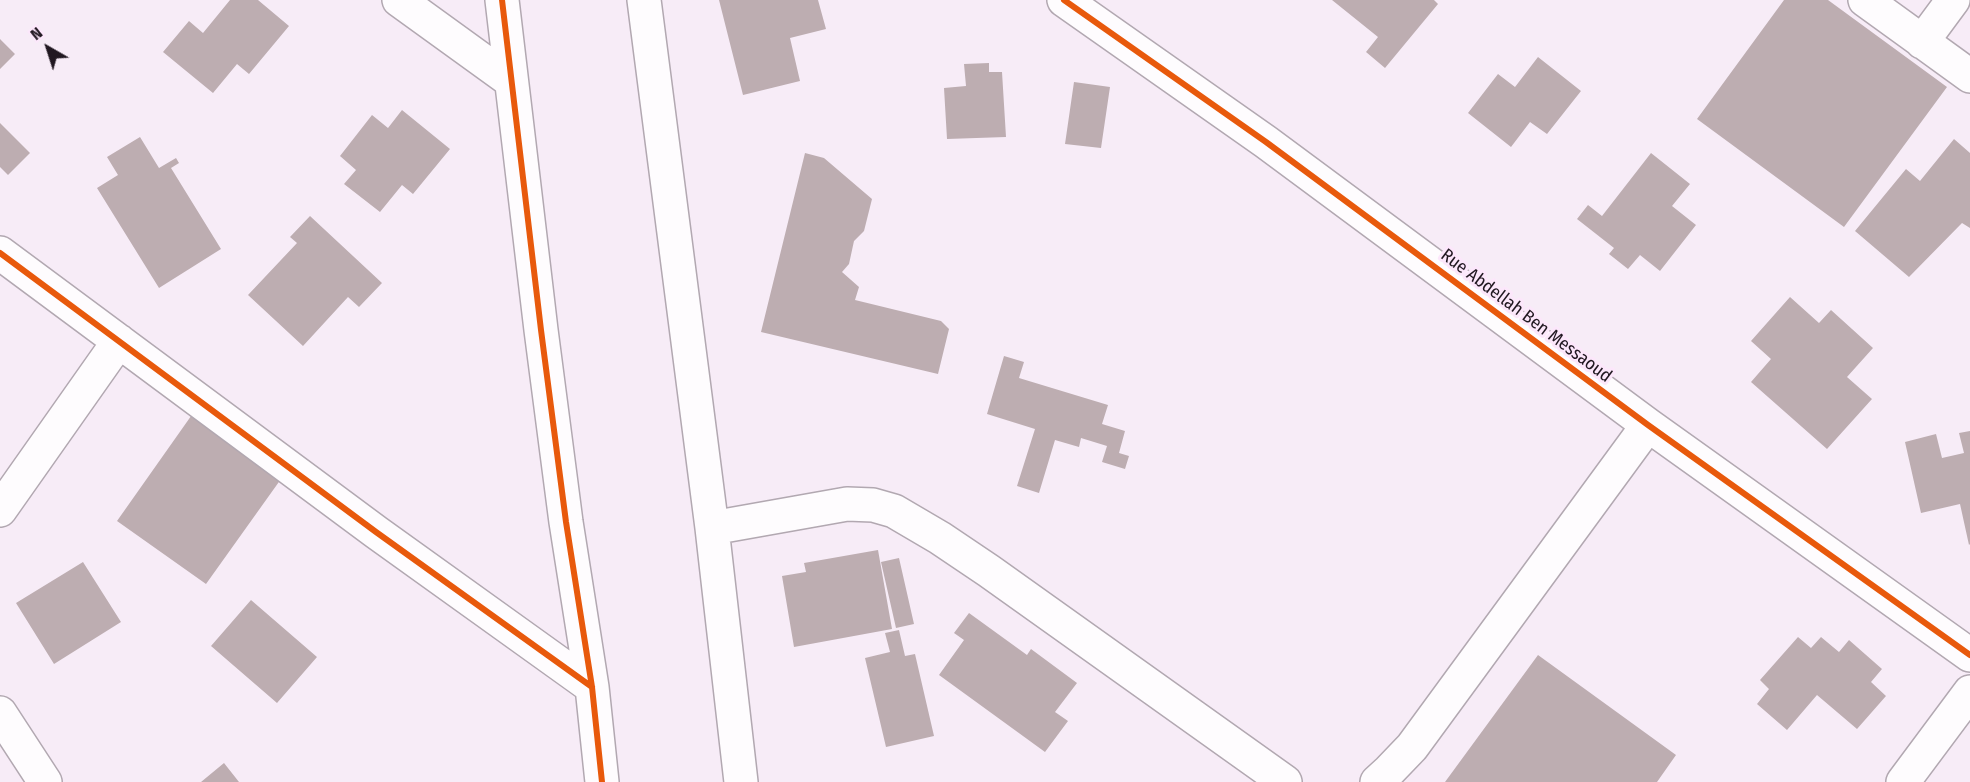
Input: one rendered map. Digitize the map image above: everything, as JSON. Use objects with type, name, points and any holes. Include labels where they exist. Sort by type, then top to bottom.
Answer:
[{"type":"street","points":[[399,0],[511,81]]},
{"type":"street","points":[[502,0],[563,499],[592,687],[602,782]]},
{"type":"street","points":[[644,0],[712,528],[741,782]]},
{"type":"street","name":"Rue Abdellah Ben Messaoud","points":[[1064,0],[1266,142],[1648,425],[1970,656]]},
{"type":"street","points":[[1865,0],[1970,76]]},
{"type":"street","points":[[1922,42],[1953,0]]},
{"type":"street","points":[[0,253],[376,532],[592,687]]},
{"type":"street","points":[[0,510],[119,341]]},
{"type":"street","points":[[1377,782],[1412,747],[1648,425]]},
{"type":"street","points":[[712,528],[848,504],[873,505],[894,511],[989,571],[1285,782]]},
{"type":"street","points":[[1903,782],[1970,692]]},
{"type":"street","points":[[0,713],[45,782]]},
{"type":"building","points":[[230,0],[258,0],[289,26],[249,74],[237,64],[213,93],[163,52],[189,21],[203,33]]},
{"type":"building","points":[[719,0],[818,0],[826,29],[790,38],[800,81],[743,95]]},
{"type":"building","points":[[1332,0],[1434,0],[1438,4],[1385,68],[1366,52],[1378,37]]},
{"type":"building","points":[[1784,0],[1828,0],[1947,87],[1844,227],[1697,119]]},
{"type":"building","points":[[0,39],[15,54],[0,69]]},
{"type":"building","points":[[1538,57],[1581,91],[1547,134],[1530,122],[1511,147],[1468,113],[1498,74],[1515,87]]},
{"type":"building","points":[[989,63],[989,72],[1002,72],[1006,137],[947,139],[944,88],[966,86],[964,64]]},
{"type":"building","points":[[1074,82],[1110,87],[1101,148],[1065,144]]},
{"type":"building","points":[[402,110],[450,149],[413,194],[402,185],[380,212],[344,184],[356,170],[340,156],[372,115],[388,128]]},
{"type":"building","points":[[0,123],[30,153],[8,175],[0,167]]},
{"type":"building","points":[[140,137],[159,168],[176,158],[179,163],[171,168],[221,249],[159,288],[97,188],[118,175],[107,157]]},
{"type":"building","points":[[1954,139],[1970,153],[1970,228],[1962,223],[1909,277],[1855,231],[1906,169],[1920,181]]},
{"type":"building","points":[[805,153],[824,158],[872,199],[864,231],[854,241],[849,264],[842,272],[859,287],[855,300],[941,321],[949,329],[938,374],[761,332]]},
{"type":"building","points":[[1651,153],[1690,184],[1672,206],[1696,225],[1660,271],[1640,255],[1628,269],[1609,254],[1614,248],[1577,219],[1588,205],[1602,216]]},
{"type":"building","points":[[310,216],[382,283],[359,307],[348,297],[303,346],[248,295],[297,243],[290,237]]},
{"type":"building","points":[[1790,297],[1819,323],[1831,310],[1873,348],[1847,377],[1872,399],[1827,449],[1751,382],[1771,359],[1751,341]]},
{"type":"building","points":[[1004,356],[1024,362],[1019,378],[1108,405],[1102,424],[1125,431],[1119,453],[1129,456],[1125,469],[1102,462],[1107,446],[1081,438],[1079,447],[1055,440],[1039,493],[1017,486],[1035,429],[987,414]]},
{"type":"building","points":[[196,409],[286,472],[206,584],[117,521]]},
{"type":"building","points":[[1970,431],[1969,545],[1960,504],[1921,513],[1905,442],[1936,434],[1942,458],[1964,453],[1959,433]]},
{"type":"building","points":[[878,550],[892,629],[794,647],[782,576],[806,572],[804,563]]},
{"type":"building","points":[[899,558],[914,624],[896,628],[881,562]]},
{"type":"building","points":[[83,562],[121,622],[54,664],[16,603]]},
{"type":"building","points":[[251,600],[317,657],[277,703],[211,646]]},
{"type":"building","points":[[969,613],[1027,655],[1031,649],[1077,683],[1055,712],[1068,721],[1045,752],[939,675],[964,640],[954,633]]},
{"type":"building","points":[[899,630],[905,656],[915,654],[934,736],[886,747],[865,658],[890,652],[885,633]]},
{"type":"building","points":[[1798,637],[1811,648],[1821,637],[1839,652],[1849,640],[1882,669],[1871,682],[1886,696],[1857,729],[1817,695],[1787,730],[1757,704],[1769,689],[1760,680]]},
{"type":"building","points":[[1538,655],[1676,755],[1657,782],[1445,782]]},
{"type":"building","points":[[224,763],[239,782],[201,782]]},
{"type":"cycle path","points":[[502,0],[541,330],[566,522],[592,687],[602,782]]},
{"type":"cycle path","points":[[1064,0],[1266,142],[1648,425],[1970,655]]},
{"type":"cycle path","points":[[0,253],[376,532],[592,687]]}]
